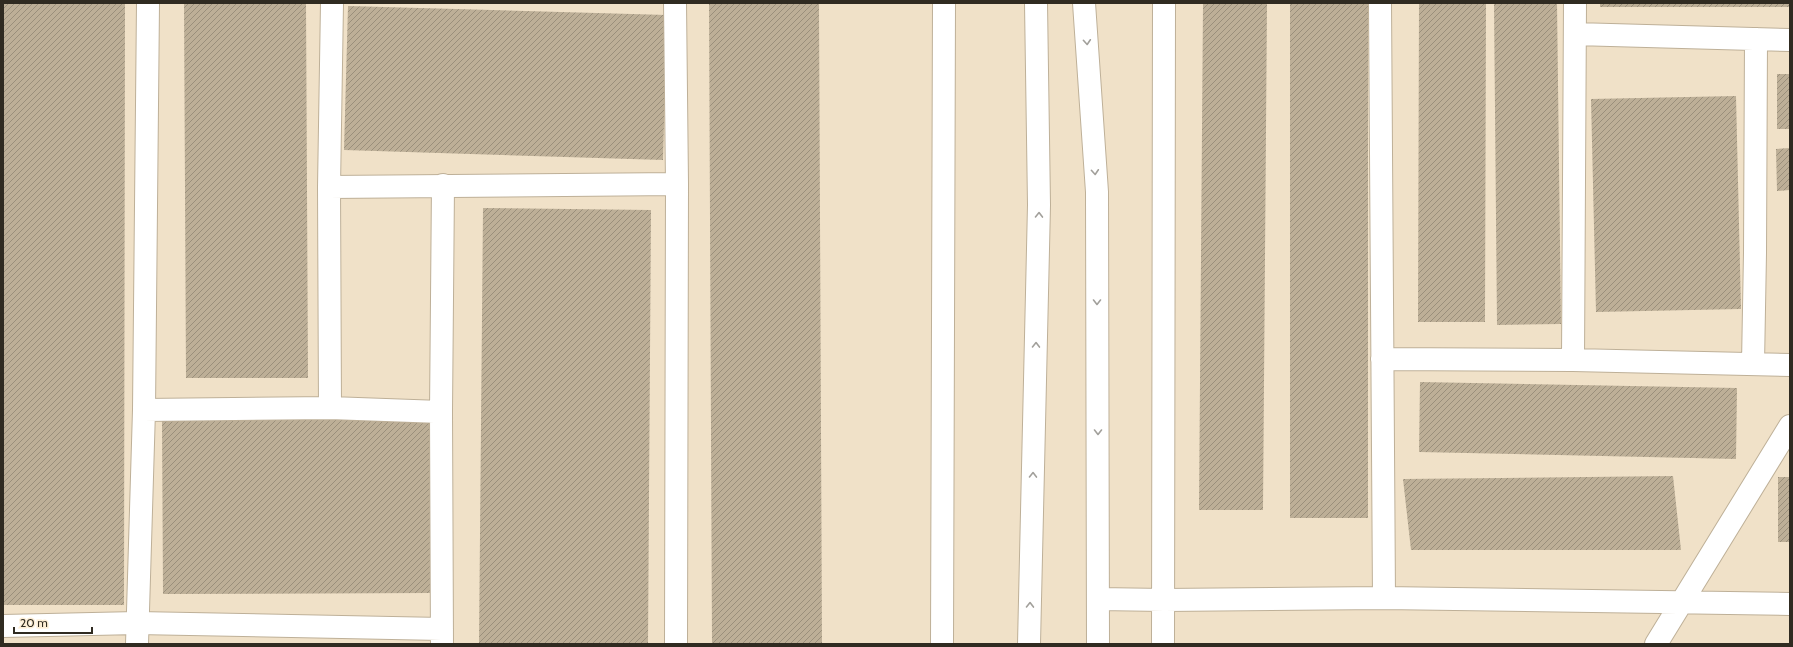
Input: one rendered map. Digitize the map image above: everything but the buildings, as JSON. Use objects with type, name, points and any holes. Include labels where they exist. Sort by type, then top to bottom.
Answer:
[{"type":"street","points":[[137,634],[144,410],[148,3]]},
{"type":"street","points":[[330,408],[329,187],[332,3]]},
{"type":"street","points":[[675,3],[677,184],[676,644]]},
{"type":"street","points":[[942,644],[944,3]]},
{"type":"street","points":[[1029,644],[1039,205],[1036,3]]},
{"type":"street","points":[[1084,3],[1097,192],[1098,644]]},
{"type":"street","points":[[1163,644],[1164,3]]},
{"type":"street","points":[[1380,3],[1384,598]]},
{"type":"street","points":[[1573,360],[1575,3]]},
{"type":"street","points":[[1575,34],[1790,40]]},
{"type":"street","points":[[1753,364],[1756,39]]},
{"type":"street","points":[[329,187],[677,184]]},
{"type":"street","points":[[3,626],[137,634],[442,636],[441,412],[443,185]]},
{"type":"street","points":[[1382,359],[1573,360],[1790,365]]},
{"type":"street","points":[[144,410],[330,408],[441,412]]},
{"type":"street","points":[[1656,644],[1790,426]]},
{"type":"street","points":[[1099,599],[1164,600],[1384,598],[1790,604]]}]
